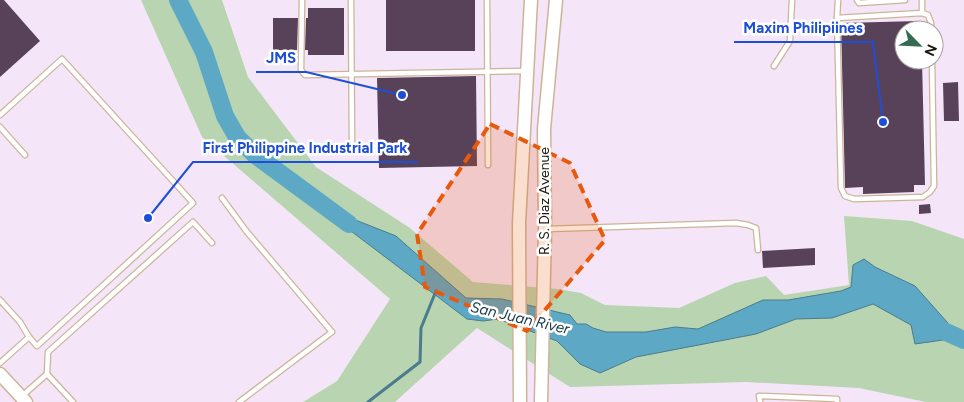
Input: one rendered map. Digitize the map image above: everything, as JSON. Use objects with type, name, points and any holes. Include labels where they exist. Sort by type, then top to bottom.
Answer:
[{"type":"street","name":"R. S. Diaz Avenue","points":[[520,402],[519,223],[531,0]]},
{"type":"street","name":"R. S. Diaz Avenue","points":[[542,402],[545,229],[544,129],[556,0]]},
{"type":"street","points":[[0,374],[23,400]]},
{"type":"lane","points":[[302,0],[301,70],[305,75],[527,71]]},
{"type":"lane","points":[[351,0],[352,142]]},
{"type":"lane","points":[[487,0],[488,165]]},
{"type":"lane","points":[[774,66],[790,41],[792,0]]},
{"type":"lane","points":[[838,0],[841,188],[845,196],[854,200],[923,198],[930,192],[934,186],[932,70]]},
{"type":"lane","points":[[857,0],[859,3],[905,0]]},
{"type":"lane","points":[[922,0],[922,13]]},
{"type":"lane","points":[[837,18],[922,13],[928,14],[930,20]]},
{"type":"lane","points":[[0,115],[62,59],[193,204],[37,346],[20,322],[0,300]]},
{"type":"lane","points":[[0,127],[25,155]]},
{"type":"lane","points":[[222,198],[247,232],[332,332],[240,402]]},
{"type":"lane","points":[[23,400],[47,374],[48,352],[193,222],[212,243]]},
{"type":"lane","points":[[545,229],[736,223],[756,228],[758,250]]},
{"type":"lane","points":[[0,363],[29,336]]},
{"type":"lane","points":[[47,374],[73,402]]},
{"type":"lane","points":[[760,402],[760,396],[837,399],[837,402]]},
{"type":"highlighted area","points":[[490,124],[570,163],[605,240],[527,331],[425,287],[417,234]]},
{"type":"shaded area","points":[[0,0],[141,0],[202,137],[390,299],[337,381],[303,402],[0,402]]},
{"type":"shaded area","points":[[222,0],[964,0],[964,402],[395,402],[477,328],[473,282],[410,228],[316,167],[248,77]]},
{"type":"green space","points":[[141,0],[222,0],[248,77],[316,167],[410,228],[473,282],[558,289],[581,293],[605,305],[679,308],[735,283],[766,276],[784,295],[849,285],[844,216],[912,221],[964,239],[964,402],[926,402],[859,388],[746,382],[570,387],[477,328],[395,402],[303,402],[337,381],[390,299],[202,137]]},
{"type":"water","points":[[330,210],[396,236],[466,298],[502,299],[570,315],[577,324],[586,324],[606,332],[646,332],[675,327],[698,329],[763,300],[788,300],[841,291],[851,287],[853,265],[864,259],[875,267],[915,286],[947,322],[957,338],[915,344],[911,325],[873,304],[832,318],[796,319],[756,334],[636,357],[600,373],[580,364],[557,341],[498,319],[483,321],[467,319],[347,228]]},
{"type":"building","points":[[0,0],[4,0],[40,41],[0,77]]},
{"type":"building","points":[[386,0],[475,0],[475,51],[386,51]]},
{"type":"building","points":[[308,8],[344,8],[344,55],[308,55],[308,50],[305,50]]},
{"type":"building","points":[[273,18],[298,18],[297,50],[273,50]]},
{"type":"building","points":[[894,22],[894,70],[922,70],[925,185],[914,185],[914,192],[863,194],[863,187],[845,188],[841,23]]},
{"type":"building","points":[[476,76],[477,166],[379,168],[377,78]]},
{"type":"building","points":[[958,82],[959,121],[944,121],[943,83]]},
{"type":"building","points":[[930,204],[931,213],[919,214],[919,205]]},
{"type":"building","points":[[815,248],[815,265],[763,268],[762,251]]},
{"type":"waterway","name":"San Juan River","points":[[178,0],[204,52],[225,116],[237,137],[254,154],[349,224]]},
{"type":"waterway","points":[[368,402],[420,362],[421,328],[436,291]]},
{"type":"waterway","name":"San Juan River","points":[[935,327],[964,340]]},
{"type":"place","name":"JMS","points":[[402,95]]},
{"type":"place","name":"Maxim Philipiines","points":[[883,122]]},
{"type":"place","name":"First Philippine Industrial Park","points":[[148,218]]}]
